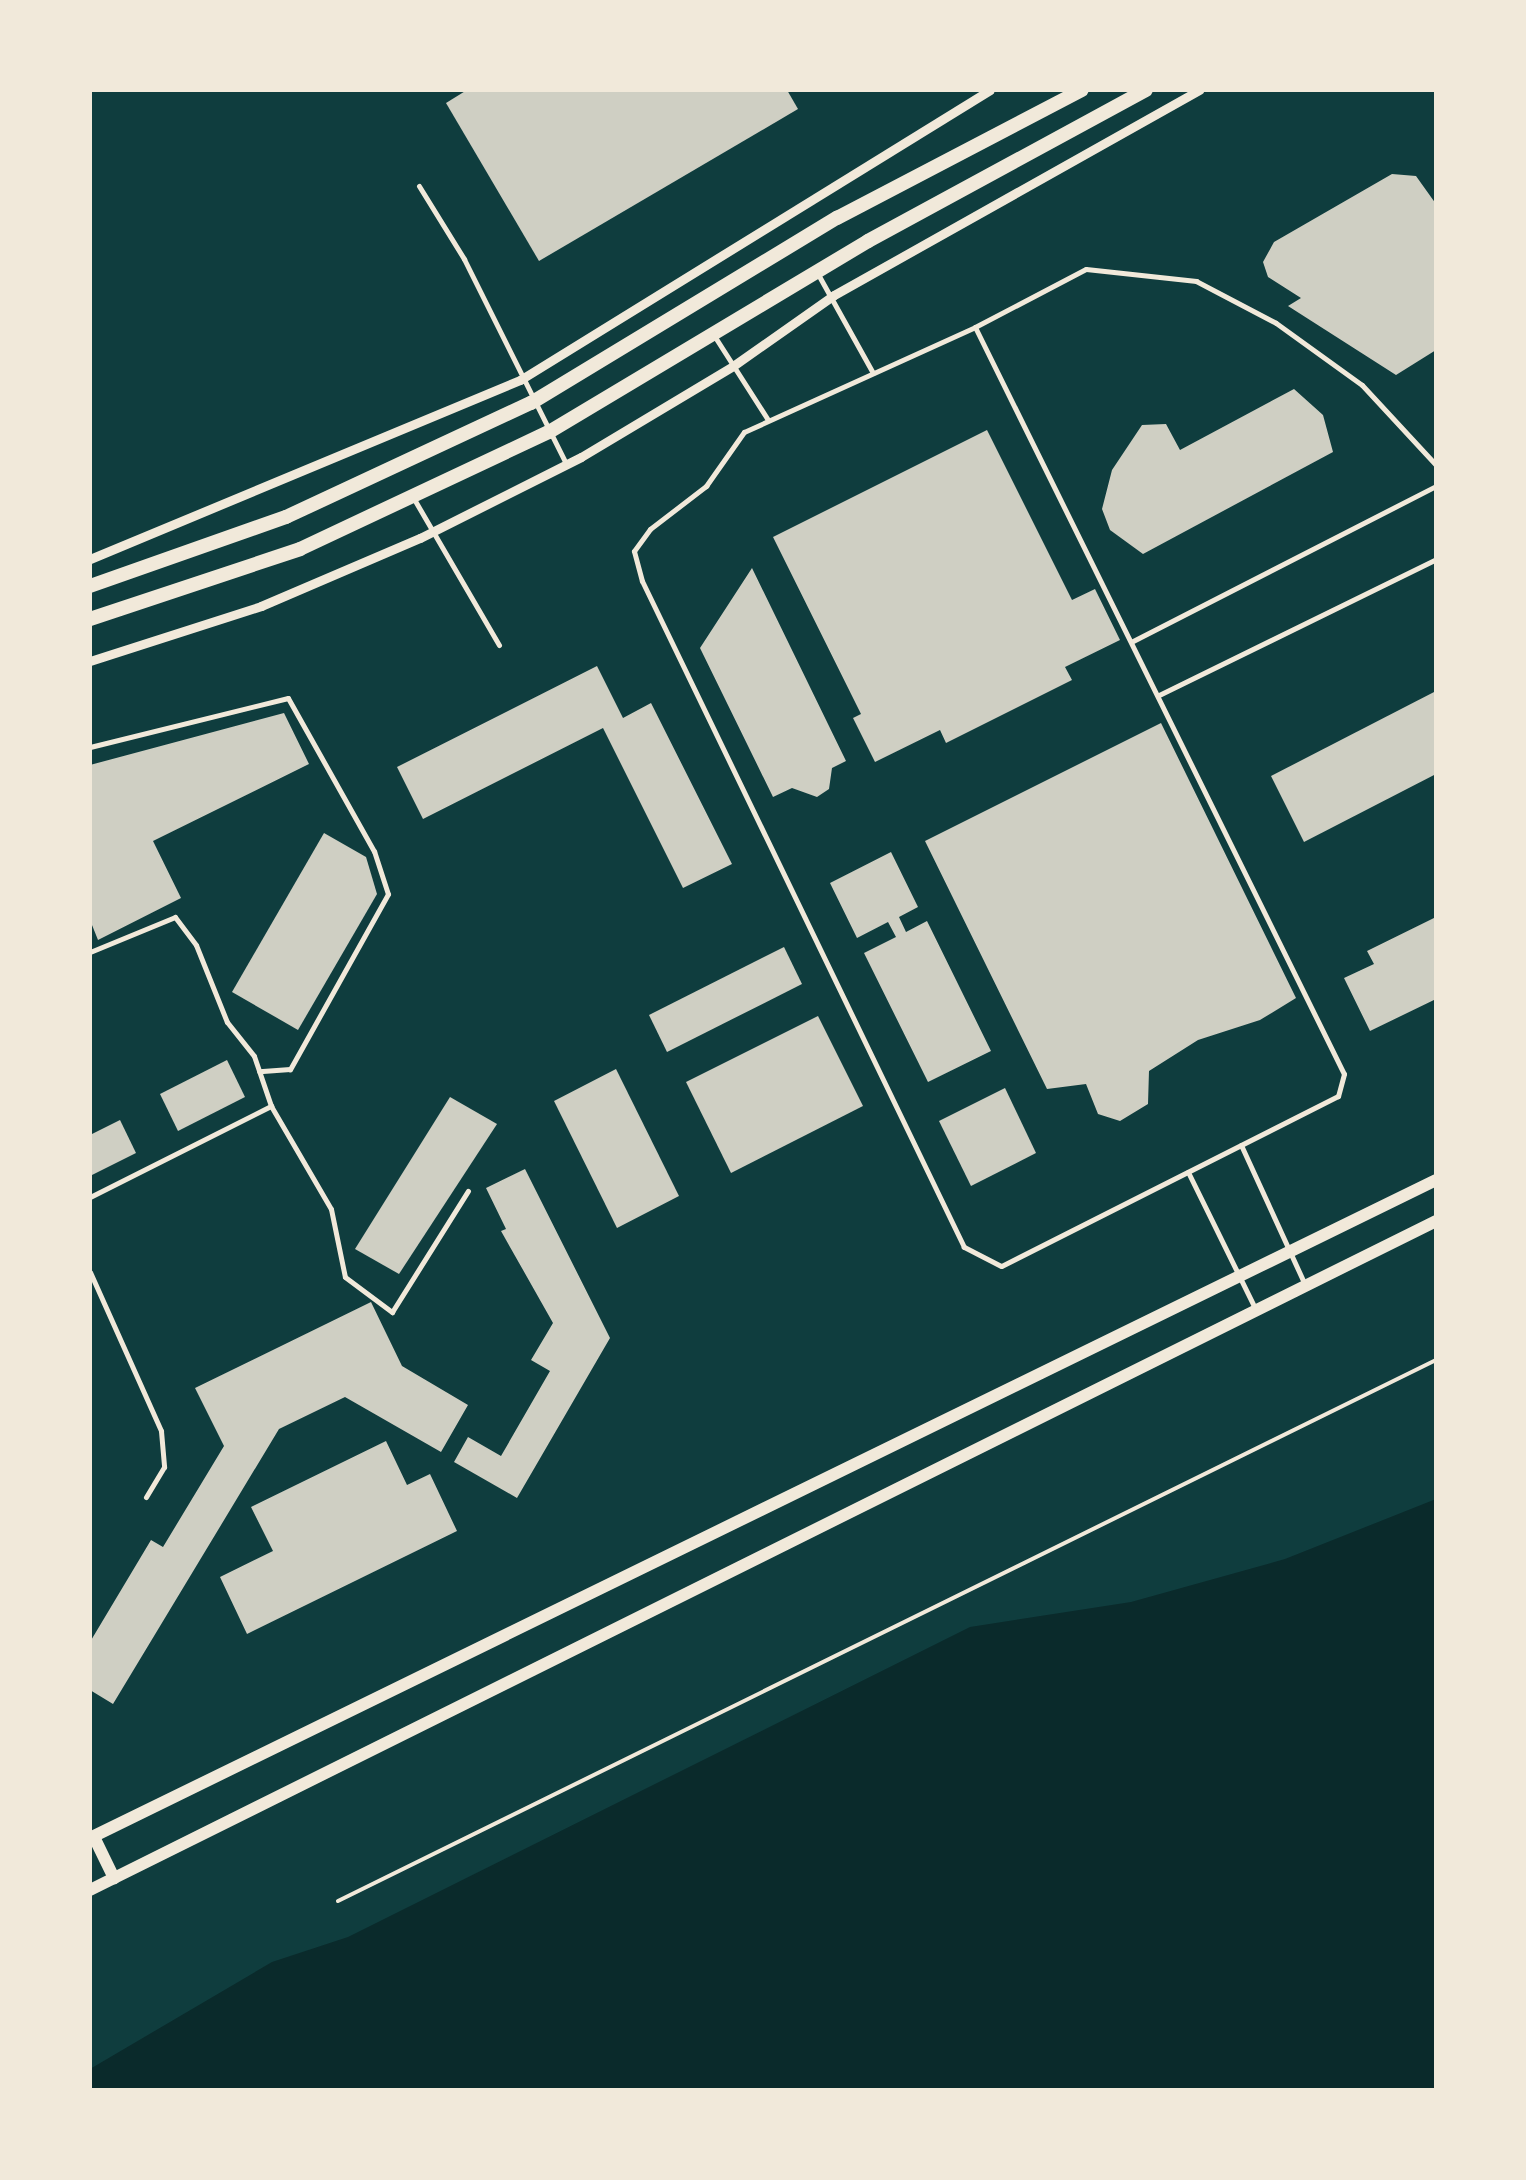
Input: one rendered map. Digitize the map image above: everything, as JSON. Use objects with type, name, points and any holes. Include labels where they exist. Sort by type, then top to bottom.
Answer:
[{"type":"main road","points":[[90,586],[286,516],[531,403],[838,218],[1082,90]]},
{"type":"main road","points":[[90,620],[300,549],[549,432],[816,272],[1146,90]]},
{"type":"main road","points":[[114,1878],[92,1837],[1436,1180]]},
{"type":"main road","points":[[90,1890],[1436,1221]]},
{"type":"street","points":[[90,559],[520,380],[990,90]]},
{"type":"street","points":[[90,660],[261,606],[434,532],[566,464],[733,366],[834,295],[1199,90]]},
{"type":"lane","points":[[420,186],[464,259],[531,403],[566,464]]},
{"type":"lane","points":[[976,327],[1342,1063],[1338,1096],[1001,1266],[964,1248],[642,581],[634,551],[650,529],[706,486],[744,432],[976,327],[1086,269],[1196,281],[1276,323],[1362,385],[1436,464]]},
{"type":"lane","points":[[816,272],[834,295],[873,374]]},
{"type":"lane","points":[[713,334],[768,421]]},
{"type":"lane","points":[[1132,642],[1436,486]]},
{"type":"lane","points":[[412,497],[500,645]]},
{"type":"lane","points":[[1159,694],[1436,559]]},
{"type":"lane","points":[[90,747],[288,698],[374,851],[388,894],[290,1069],[259,1071]]},
{"type":"lane","points":[[90,952],[175,917],[196,945],[227,1022],[259,1071],[271,1106],[331,1209],[346,1277],[392,1312],[468,1192]]},
{"type":"lane","points":[[90,1197],[271,1106]]},
{"type":"lane","points":[[1241,1144],[1306,1288]]},
{"type":"lane","points":[[1188,1172],[1257,1313]]},
{"type":"lane","points":[[90,1272],[161,1431],[164,1467],[146,1498]]},
{"type":"path","points":[[338,1901],[1436,1360]]},
{"type":"water","points":[[1436,1499],[1436,2090],[90,2090],[90,2069],[272,1962],[348,1937],[970,1627],[1131,1602],[1285,1559]]},
{"type":"building","points":[[467,90],[787,90],[798,109],[539,261],[446,103]]},
{"type":"building","points":[[1392,174],[1416,176],[1436,204],[1436,350],[1396,375],[1288,306],[1301,298],[1268,277],[1263,262],[1274,242]]},
{"type":"building","points":[[1294,389],[1323,415],[1333,452],[1143,554],[1110,530],[1102,509],[1112,470],[1142,425],[1166,424],[1180,450]]},
{"type":"building","points":[[987,430],[1072,600],[1095,589],[1120,640],[1065,667],[1072,680],[946,743],[940,730],[875,762],[853,718],[861,714],[773,537]]},
{"type":"building","points":[[752,568],[846,761],[832,768],[829,789],[817,797],[792,788],[773,797],[700,648]]},
{"type":"building","points":[[597,666],[623,718],[651,703],[732,864],[683,888],[603,728],[423,819],[397,767]]},
{"type":"building","points":[[1436,691],[1436,774],[1304,842],[1271,776]]},
{"type":"building","points":[[284,713],[309,764],[153,841],[181,898],[98,940],[90,920],[90,765]]},
{"type":"building","points":[[1161,723],[1296,998],[1260,1020],[1198,1040],[1149,1071],[1148,1104],[1120,1121],[1098,1114],[1086,1084],[1047,1089],[925,841]]},
{"type":"building","points":[[324,833],[366,857],[377,894],[298,1030],[232,992]]},
{"type":"building","points":[[891,852],[918,907],[899,917],[906,932],[927,921],[991,1051],[928,1082],[864,953],[896,937],[888,922],[857,938],[830,883]]},
{"type":"building","points":[[1436,917],[1436,999],[1370,1031],[1344,978],[1374,964],[1367,951]]},
{"type":"building","points":[[784,947],[802,984],[667,1052],[649,1015]]},
{"type":"building","points":[[818,1016],[863,1106],[731,1173],[686,1082]]},
{"type":"building","points":[[227,1060],[245,1097],[178,1131],[160,1094]]},
{"type":"building","points":[[616,1069],[679,1196],[617,1228],[554,1101]]},
{"type":"building","points":[[1005,1088],[1036,1153],[971,1186],[939,1121]]},
{"type":"building","points":[[450,1097],[497,1124],[399,1274],[355,1249]]},
{"type":"building","points":[[120,1120],[136,1153],[90,1176],[90,1135]]},
{"type":"building","points":[[525,1169],[610,1338],[517,1498],[454,1462],[468,1437],[501,1456],[550,1371],[531,1360],[553,1323],[501,1231],[506,1229],[486,1188]]},
{"type":"building","points":[[371,1302],[402,1366],[468,1405],[441,1452],[345,1397],[279,1429],[113,1704],[90,1690],[90,1642],[151,1540],[163,1547],[224,1446],[195,1388]]},
{"type":"building","points":[[386,1441],[407,1485],[430,1474],[457,1531],[247,1634],[220,1577],[273,1551],[251,1507]]}]
